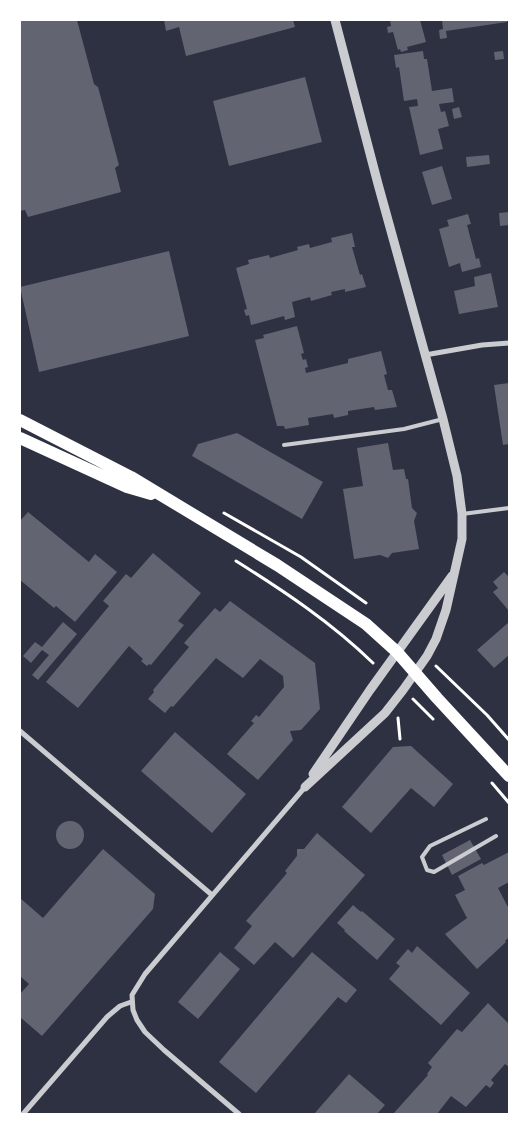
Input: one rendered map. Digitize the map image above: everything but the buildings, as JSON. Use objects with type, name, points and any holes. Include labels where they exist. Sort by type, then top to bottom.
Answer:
[{"type":"main road","points":[[20,420],[107,464],[167,499],[277,565],[366,624],[415,671],[437,698],[509,776]]},
{"type":"main road","points":[[20,438],[127,487],[167,499]]},
{"type":"street","points":[[239,1114],[145,1032],[136,1020],[131,1002],[132,995],[144,974],[305,787],[385,713],[403,690],[426,656],[439,632],[446,610],[462,539],[462,514],[457,476],[335,20]]},
{"type":"street","points":[[425,355],[482,345],[509,343]]},
{"type":"street","points":[[305,787],[455,570]]},
{"type":"street","points":[[20,730],[212,895]]},
{"type":"street","points":[[23,1114],[107,1017],[120,1006],[131,1002]]},
{"type":"lane","points":[[284,445],[404,429],[443,419]]},
{"type":"lane","points":[[462,514],[509,508]]},
{"type":"lane","points":[[486,819],[430,846],[422,857],[427,870],[434,872],[496,836]]},
{"type":"path","points":[[234,559],[274,585],[330,626],[382,673]]},
{"type":"path","points":[[426,656],[487,715],[509,740]]}]
